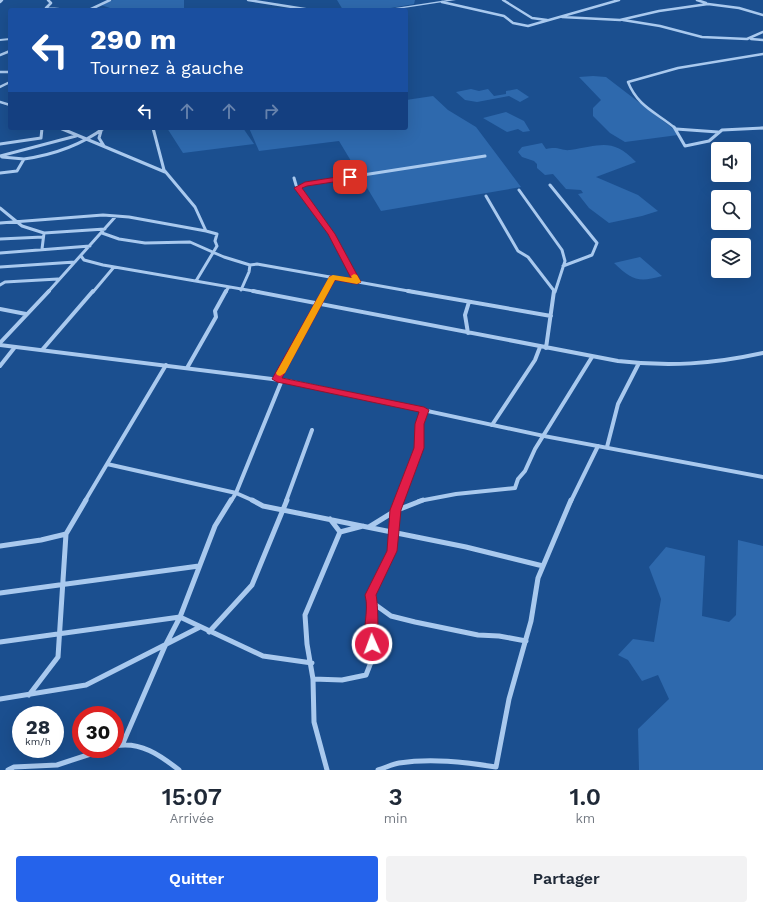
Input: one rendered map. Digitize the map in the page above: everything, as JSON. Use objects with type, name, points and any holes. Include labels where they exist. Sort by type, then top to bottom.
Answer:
[{"type":"street","points":[[46,8],[51,3],[48,0]]},
{"type":"street","points":[[92,8],[110,0]]},
{"type":"street","points":[[248,0],[298,8]]},
{"type":"street","points":[[398,8],[454,0]]},
{"type":"street","points":[[503,0],[532,18],[547,20],[619,0]]},
{"type":"street","points":[[697,0],[739,8],[763,15]]},
{"type":"street","points":[[442,2],[504,16],[517,24],[532,26],[546,22],[547,20]]},
{"type":"street","points":[[620,20],[659,11],[714,4]]},
{"type":"street","points":[[562,17],[620,20],[660,26],[702,37],[763,40]]},
{"type":"street","points":[[747,39],[763,32]]},
{"type":"street","points":[[718,132],[716,136],[707,142],[685,146],[676,130],[648,110],[632,91],[628,82],[648,74],[680,66],[763,54]]},
{"type":"street","points":[[0,97],[5,103]]},
{"type":"street","points":[[0,102],[8,104]]},
{"type":"street","points":[[676,130],[718,132],[763,128]]},
{"type":"street","points":[[41,144],[42,130]]},
{"type":"street","points":[[64,130],[165,172]]},
{"type":"street","points":[[153,130],[160,160],[165,172],[195,206],[206,231]]},
{"type":"street","points":[[0,156],[24,159],[46,156],[101,131]]},
{"type":"street","points":[[101,131],[99,138],[104,146]]},
{"type":"street","points":[[0,156],[41,144],[77,136]]},
{"type":"street","points":[[0,144],[41,138]]},
{"type":"street","points":[[298,188],[305,184],[485,156]]},
{"type":"street","points":[[0,172],[19,170],[24,159]]},
{"type":"street","points":[[294,178],[298,188],[331,234],[357,282]]},
{"type":"street","points":[[550,185],[597,244],[592,255],[564,266]]},
{"type":"street","points":[[519,190],[562,250],[565,261],[556,292],[546,348]]},
{"type":"street","points":[[486,196],[518,251],[528,257],[556,292]]},
{"type":"street","points":[[0,208],[5,210],[22,226],[43,235]]},
{"type":"street","points":[[0,344],[58,279],[76,262],[116,216]]},
{"type":"street","points":[[0,224],[116,216],[217,234],[215,242],[217,246],[196,281]]},
{"type":"street","points":[[0,239],[105,229]]},
{"type":"street","points":[[102,233],[119,239],[145,243],[190,242],[250,265],[257,264],[551,316]]},
{"type":"street","points":[[42,250],[43,235]]},
{"type":"street","points":[[0,253],[90,246]]},
{"type":"street","points":[[81,256],[89,262],[114,267],[228,288],[318,302],[592,357],[652,364],[725,361],[763,353]]},
{"type":"street","points":[[0,267],[76,262]]},
{"type":"street","points":[[241,290],[249,272],[250,265]]},
{"type":"street","points":[[42,350],[114,267]]},
{"type":"street","points":[[179,770],[138,744],[124,743],[165,646],[180,617],[215,526],[236,493],[279,380],[318,302],[333,277]]},
{"type":"street","points":[[0,285],[5,282],[58,279]]},
{"type":"street","points":[[187,368],[202,339],[216,317],[215,311],[228,288]]},
{"type":"street","points":[[468,333],[465,315],[469,302]]},
{"type":"street","points":[[0,309],[26,314]]},
{"type":"street","points":[[0,344],[279,380],[544,436],[763,477]]},
{"type":"street","points":[[0,366],[14,346]]},
{"type":"street","points":[[492,425],[535,360],[540,347]]},
{"type":"street","points":[[340,532],[367,526],[396,510],[438,497],[515,488],[544,436],[592,357]]},
{"type":"street","points":[[606,447],[618,404],[639,363]]},
{"type":"street","points":[[29,695],[58,657],[66,534],[166,365]]},
{"type":"street","points":[[313,680],[342,680],[366,675],[373,657],[371,630],[373,603],[370,595],[392,551],[396,510],[419,448],[419,424],[424,410]]},
{"type":"street","points":[[209,632],[252,585],[284,510],[312,430]]},
{"type":"street","points":[[378,770],[399,763],[427,762],[471,763],[496,767],[509,699],[531,621],[538,578],[560,523],[598,446]]},
{"type":"street","points":[[107,464],[236,493],[252,502],[284,510],[367,526],[543,566]]},
{"type":"street","points":[[330,519],[340,532]]},
{"type":"street","points":[[327,770],[314,722],[312,663],[307,644],[305,615],[340,532]]},
{"type":"street","points":[[0,546],[41,540],[66,534]]},
{"type":"street","points":[[0,593],[199,566]]},
{"type":"street","points":[[373,603],[391,616],[415,622],[478,635],[500,636],[526,641]]},
{"type":"street","points":[[0,642],[180,617],[209,632],[223,636],[263,656],[312,663]]},
{"type":"street","points":[[0,699],[86,685],[200,627]]},
{"type":"street","points":[[8,770],[14,767],[49,768],[78,758]]},
{"type":"shaded area","points":[[113,0],[184,0],[184,8],[110,8],[101,5]]},
{"type":"shaded area","points":[[337,0],[415,0],[414,4],[391,8],[342,8]]},
{"type":"shaded area","points":[[579,77],[606,77],[675,130],[678,135],[625,142],[610,133],[593,116],[593,108],[601,100]]},
{"type":"shaded area","points":[[471,89],[479,91],[488,89],[494,96],[506,94],[506,91],[517,89],[529,97],[520,102],[509,96],[477,102],[465,100],[456,92]]},
{"type":"shaded area","points":[[433,96],[448,110],[476,127],[521,187],[381,211],[339,141],[259,151],[250,130],[408,130],[408,100]]},
{"type":"shaded area","points":[[506,112],[524,121],[530,131],[523,132],[518,129],[507,132],[483,118]]},
{"type":"shaded area","points":[[168,130],[244,130],[254,144],[183,153]]},
{"type":"shaded area","points":[[542,143],[546,149],[554,148],[570,150],[605,145],[620,149],[636,162],[596,177],[638,195],[658,211],[609,223],[589,208],[578,194],[583,193],[581,190],[566,189],[553,174],[545,175],[537,168],[537,164],[534,161],[522,157],[518,152],[522,147]]},
{"type":"shaded area","points":[[640,257],[662,276],[647,279],[636,278],[626,273],[614,263]]},
{"type":"shaded area","points":[[738,540],[763,546],[763,770],[639,770],[638,729],[669,699],[658,675],[642,681],[628,660],[618,655],[633,639],[654,642],[661,599],[649,567],[666,547],[705,556],[702,616],[729,622],[736,615]]},
{"type":"slow traffic","points":[[280,373],[333,277],[357,282],[354,276]]},
{"type":"route","points":[[350,177],[305,184],[298,188],[331,234],[357,282],[333,277],[277,379],[424,410],[419,424],[419,448],[396,510],[392,551],[370,595],[373,603],[371,630],[372,644]]}]
